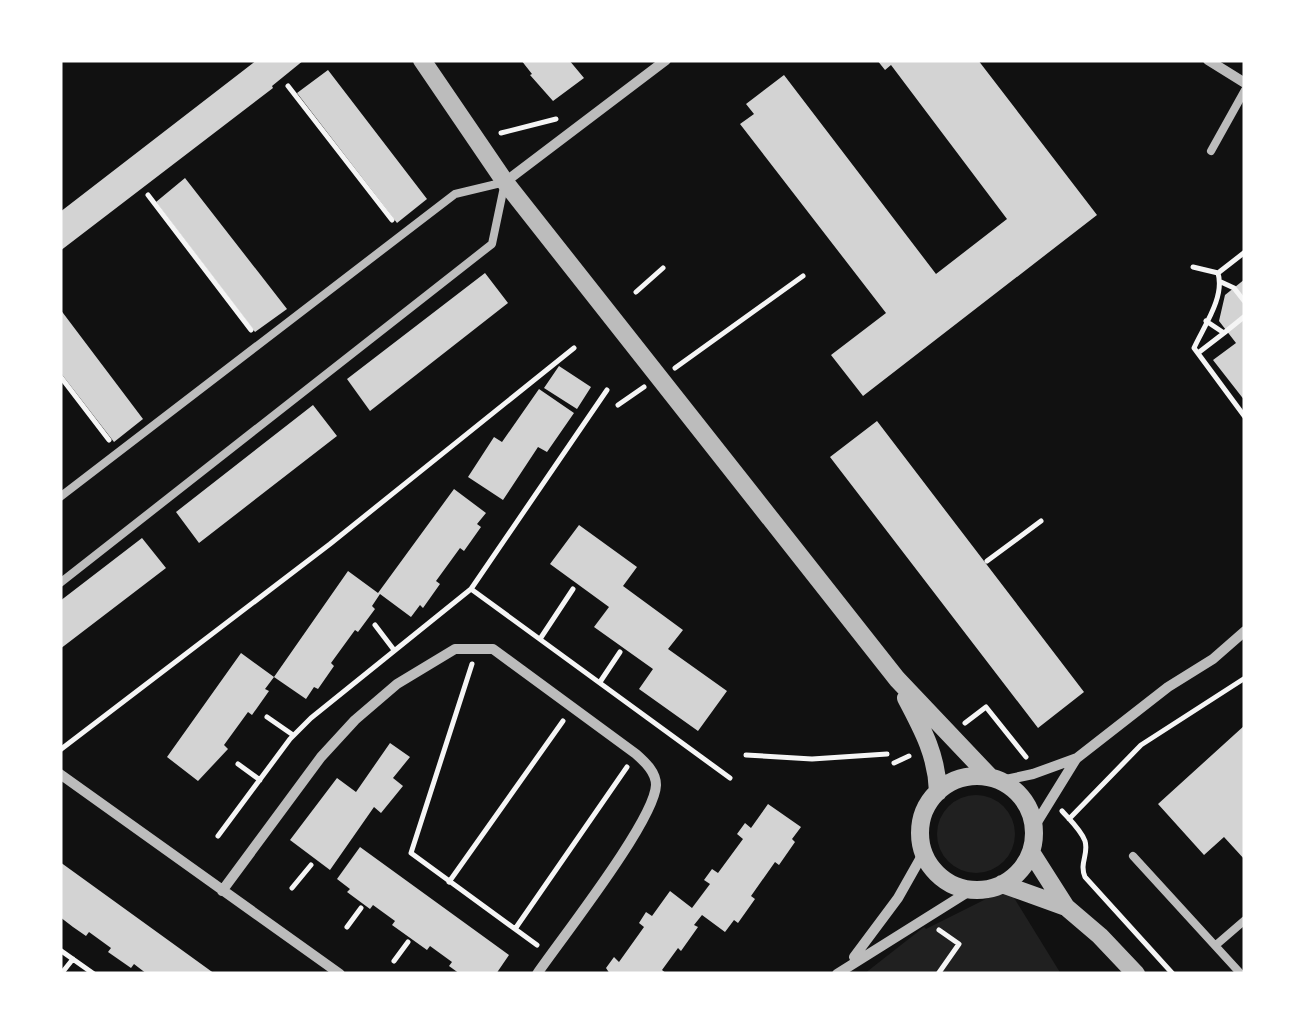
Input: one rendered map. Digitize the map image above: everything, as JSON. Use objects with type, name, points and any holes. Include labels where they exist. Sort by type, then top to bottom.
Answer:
[{"type":"street","points":[[422,60],[505,182],[897,679],[995,779],[1011,787],[1026,804],[1034,827],[1031,852],[1020,871],[1002,884],[971,890],[836,974]]},
{"type":"street","points":[[505,182],[666,60]]},
{"type":"street","points":[[1208,60],[1245,86]]},
{"type":"street","points":[[971,890],[942,878],[924,852],[922,820],[938,792],[962,778],[1033,774],[1076,758],[1168,687],[1214,659],[1245,632]]},
{"type":"street","points":[[222,891],[321,757],[355,720],[397,684],[436,659],[455,650],[494,649],[636,754],[650,767],[657,782],[653,801],[639,829],[536,974]]},
{"type":"street","points":[[897,679],[932,747],[938,792]]},
{"type":"street","points":[[1034,827],[1054,800],[1076,758]]},
{"type":"street","points":[[60,774],[340,974]]},
{"type":"street","points":[[848,966],[898,898],[924,852]]},
{"type":"street","points":[[1031,852],[1066,908],[1136,974]]},
{"type":"street","points":[[1002,884],[1066,908]]},
{"type":"lane","points":[[1211,152],[1245,86]]},
{"type":"lane","points":[[60,496],[455,194],[505,182],[492,244],[60,583]]},
{"type":"lane","points":[[1133,856],[1241,974]]},
{"type":"lane","points":[[1216,945],[1245,920]]},
{"type":"path","points":[[288,86],[397,227]]},
{"type":"path","points":[[501,133],[553,122],[566,111]]},
{"type":"path","points":[[148,194],[256,337]]},
{"type":"path","points":[[1218,274],[1245,252]]},
{"type":"path","points":[[1193,266],[1218,274]]},
{"type":"path","points":[[636,292],[664,268]]},
{"type":"path","points":[[1218,274],[1221,282],[1194,348],[1245,417]]},
{"type":"path","points":[[618,404],[803,276]]},
{"type":"path","points":[[1221,282],[1234,288],[1245,302]]},
{"type":"path","points":[[1198,353],[1245,316]]},
{"type":"path","points":[[1206,321],[1224,333]]},
{"type":"path","points":[[60,750],[330,544],[574,348]]},
{"type":"path","points":[[60,376],[114,446]]},
{"type":"path","points":[[218,836],[294,735],[348,686],[471,588],[607,390]]},
{"type":"path","points":[[987,561],[1041,521]]},
{"type":"path","points":[[471,588],[730,778]]},
{"type":"path","points":[[540,639],[573,589]]},
{"type":"path","points":[[375,626],[394,650]]},
{"type":"path","points":[[477,647],[411,853],[551,954]]},
{"type":"path","points":[[600,682],[620,652]]},
{"type":"path","points":[[340,676],[348,686]]},
{"type":"path","points":[[1069,819],[1141,745],[1245,678]]},
{"type":"path","points":[[963,725],[986,707],[1026,757]]},
{"type":"path","points":[[448,882],[573,708]]},
{"type":"path","points":[[660,726],[666,716]]},
{"type":"path","points":[[267,717],[294,735]]},
{"type":"path","points":[[894,763],[917,753]]},
{"type":"path","points":[[515,929],[636,754]]},
{"type":"path","points":[[746,755],[812,759],[887,754]]},
{"type":"path","points":[[238,764],[260,780]]},
{"type":"path","points":[[1060,809],[1084,840],[1086,849],[1080,864],[1084,876],[1174,974]]},
{"type":"path","points":[[292,888],[311,865]]},
{"type":"path","points":[[347,927],[361,908]]},
{"type":"path","points":[[932,925],[959,944],[938,974]]},
{"type":"path","points":[[394,961],[408,942]]},
{"type":"path","points":[[60,950],[94,974]]},
{"type":"path","points":[[61,974],[73,959]]},
{"type":"shaded area","points":[[976,795],[991,798],[1003,807],[1012,819],[1012,849],[1003,861],[991,870],[976,873],[961,870],[949,861],[940,849],[937,834],[940,819],[949,807],[961,798]]},
{"type":"shaded area","points":[[1008,888],[1061,974],[864,974],[924,927]]},
{"type":"building","points":[[257,60],[304,60],[60,251],[60,212]]},
{"type":"building","points":[[521,60],[569,60],[584,78],[553,101]]},
{"type":"building","points":[[877,60],[978,60],[1097,215],[863,396],[831,355],[886,313],[740,124],[754,114],[746,104],[784,75],[936,274],[1007,219],[891,65],[885,70]]},
{"type":"building","points":[[328,70],[427,199],[397,223],[297,93]]},
{"type":"building","points":[[185,178],[287,309],[255,332],[156,202]]},
{"type":"building","points":[[485,273],[508,303],[370,411],[347,379]]},
{"type":"building","points":[[1245,279],[1245,401],[1213,360],[1236,343],[1219,321],[1225,295]]},
{"type":"building","points":[[60,309],[143,419],[114,442],[60,372]]},
{"type":"building","points":[[559,366],[591,387],[577,409],[544,388]]},
{"type":"building","points":[[539,389],[574,413],[547,452],[538,447],[503,500],[468,477],[494,437],[502,442]]},
{"type":"building","points":[[313,405],[337,436],[199,543],[176,512]]},
{"type":"building","points":[[877,421],[1084,692],[1038,728],[830,457]]},
{"type":"building","points":[[454,489],[486,513],[464,551],[460,548],[436,581],[440,584],[423,608],[420,605],[411,617],[380,594],[372,606],[375,609],[331,663],[334,666],[318,689],[314,687],[306,699],[274,677],[348,571],[378,593]]},
{"type":"building","points":[[579,525],[637,567],[623,586],[683,630],[668,649],[727,691],[698,731],[639,689],[653,669],[594,627],[609,607],[550,564]]},
{"type":"building","points":[[142,538],[166,568],[60,649],[60,601]]},
{"type":"building","points":[[241,653],[274,677],[252,715],[248,712],[224,745],[228,749],[198,781],[167,757]]},
{"type":"building","points":[[1245,725],[1245,860],[1224,837],[1204,855],[1158,804]]},
{"type":"building","points":[[390,743],[410,757],[393,778],[403,786],[381,813],[374,807],[330,870],[290,840],[337,778],[356,792]]},
{"type":"building","points":[[768,804],[801,827],[779,865],[775,862],[751,896],[755,899],[738,923],[734,920],[725,932],[702,915],[681,951],[678,948],[662,970],[667,974],[610,974],[606,968],[614,957],[619,962],[644,927],[639,923],[646,912],[652,916],[670,891],[692,908],[710,884],[704,880],[712,869],[718,873],[743,839],[737,834],[745,823],[751,828]]},
{"type":"building","points":[[360,847],[509,955],[496,974],[460,974],[449,966],[452,962],[430,946],[427,950],[392,925],[395,921],[373,905],[370,909],[347,892],[350,889],[337,879]]},
{"type":"building","points":[[60,862],[215,974],[147,974],[108,952],[111,948],[89,932],[86,936],[73,927],[60,917]]}]
